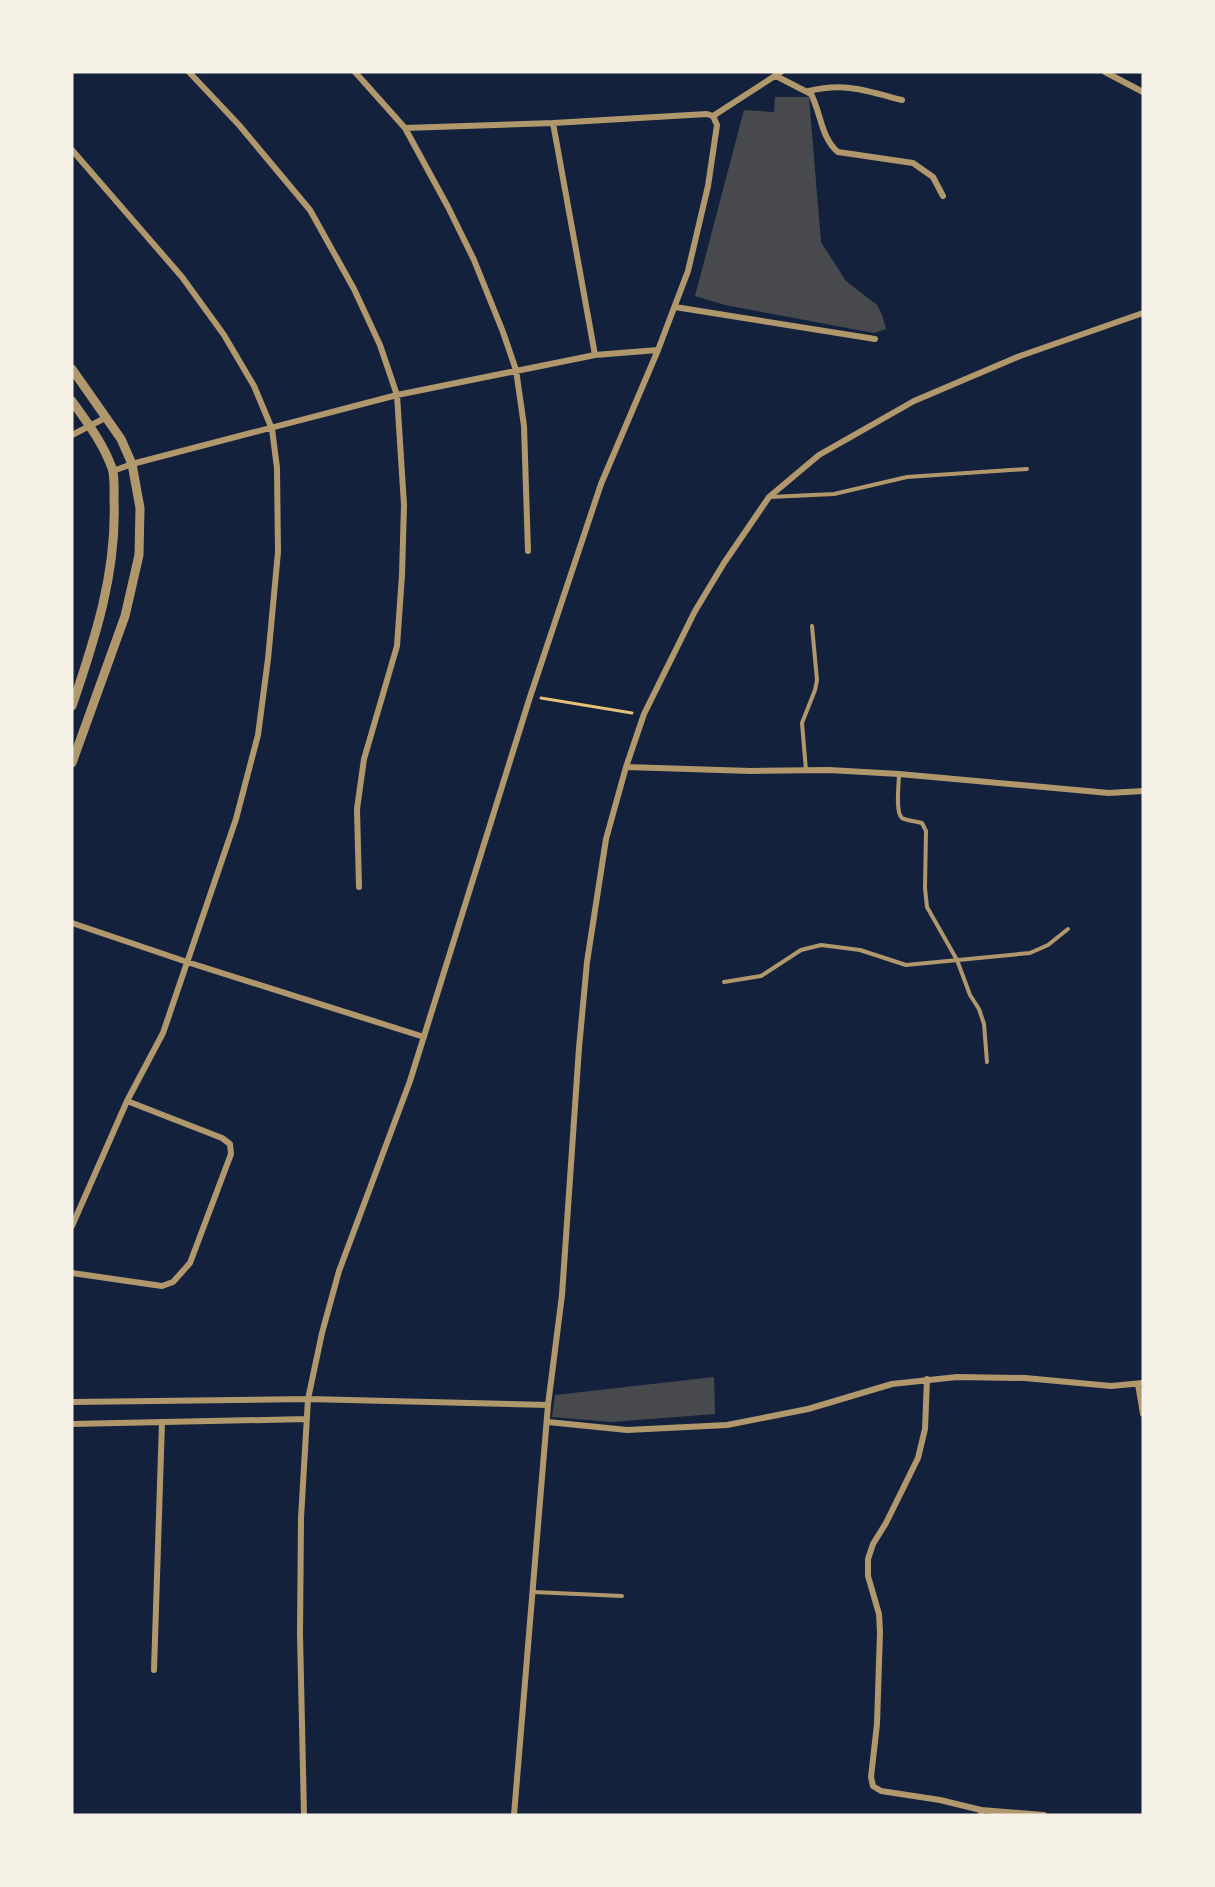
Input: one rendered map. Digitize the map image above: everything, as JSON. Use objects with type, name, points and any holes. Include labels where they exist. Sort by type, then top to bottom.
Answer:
[{"type":"street","points":[[189,72],[310,210],[354,289],[380,345],[398,395],[404,506],[399,623],[397,646],[364,759],[357,809],[359,887]]},
{"type":"street","points":[[355,72],[405,128],[474,260],[503,332],[516,370],[524,426],[528,551]]},
{"type":"street","points":[[1105,72],[1143,92]]},
{"type":"street","points":[[713,116],[779,74],[808,91],[815,102],[826,138],[838,152],[913,163],[933,177],[943,196]]},
{"type":"street","points":[[808,91],[829,86],[853,87],[902,100]]},
{"type":"street","points":[[304,1815],[300,1634],[301,1542],[309,1399],[322,1333],[339,1271],[410,1081],[530,697],[601,484],[658,350],[688,271],[708,186],[717,125],[713,116],[707,114],[554,123],[405,128]]},
{"type":"street","points":[[554,123],[595,355]]},
{"type":"street","points":[[72,150],[182,277],[224,335],[254,386],[272,429],[277,468],[278,552],[258,735],[236,819],[163,1033],[127,1101],[72,1226]]},
{"type":"street","points":[[675,307],[876,339]]},
{"type":"street","points":[[514,1815],[548,1405],[562,1295],[579,1048],[588,962],[606,838],[644,714],[695,611],[724,563],[769,497],[819,455],[914,400],[1020,356],[1143,313]]},
{"type":"street","points":[[113,471],[132,464],[398,395],[595,355],[658,350]]},
{"type":"street","points":[[72,369],[121,439],[132,464],[140,508],[139,555],[124,616],[72,763]]},
{"type":"street","points":[[72,401],[102,445],[113,471],[115,515],[111,573],[93,644],[72,706]]},
{"type":"street","points":[[72,435],[107,417]]},
{"type":"street","points":[[626,767],[899,774],[1109,793],[1143,791]]},
{"type":"street","points":[[72,923],[424,1037]]},
{"type":"street","points":[[72,1273],[162,1286],[173,1282],[190,1263],[231,1154],[230,1144],[222,1138],[127,1101]]},
{"type":"street","points":[[548,1422],[627,1430],[727,1425],[808,1409],[892,1384],[957,1377],[1014,1377],[1111,1386],[1140,1384],[1143,1413]]},
{"type":"street","points":[[927,1379],[925,1429],[918,1458],[873,1544],[868,1559],[868,1576],[879,1614],[880,1632],[877,1724],[871,1777],[873,1786],[881,1791],[940,1800],[981,1813],[1044,1815]]},
{"type":"street","points":[[72,1402],[309,1399],[548,1405]]},
{"type":"street","points":[[72,1424],[307,1419]]},
{"type":"street","points":[[154,1670],[162,1422]]},
{"type":"lane","points":[[769,497],[834,494],[907,477],[1027,469]]},
{"type":"lane","points":[[806,770],[802,723],[817,680],[812,626]]},
{"type":"lane","points":[[899,774],[898,810],[900,816],[903,819],[922,823],[926,831],[927,906],[957,960],[970,995],[979,1009],[984,1024],[987,1062]]},
{"type":"lane","points":[[724,982],[760,976],[801,950],[821,945],[860,950],[906,965],[1029,953],[1048,945],[1068,929]]},
{"type":"lane","points":[[533,1592],[622,1596]]},
{"type":"path","points":[[530,697],[644,714]]},
{"type":"building","points":[[775,97],[809,97],[821,242],[846,281],[877,305],[886,329],[874,333],[725,305],[695,296],[744,110],[774,112]]},
{"type":"building","points":[[714,1377],[715,1414],[612,1422],[552,1417],[555,1395]]}]
